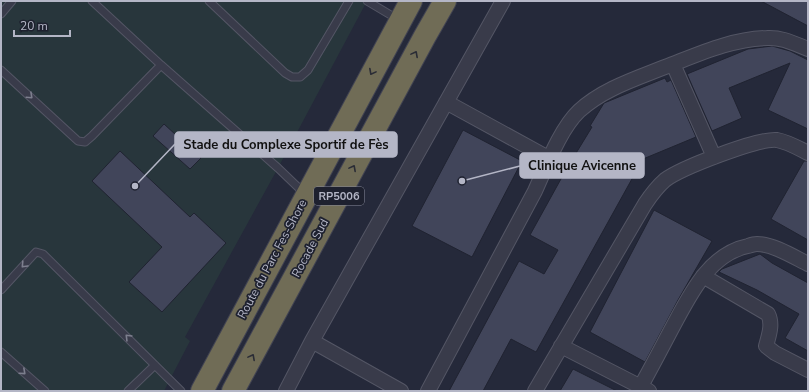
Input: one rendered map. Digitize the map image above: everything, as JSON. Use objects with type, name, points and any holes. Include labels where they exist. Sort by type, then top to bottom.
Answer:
[{"type":"highway","name":"Route du Parc Fes-Shore","points":[[202,391],[411,1]]},
{"type":"highway","name":"Rocade Sud","points":[[233,391],[445,1]]},
{"type":"street","points":[[286,391],[312,341],[503,1]]},
{"type":"street","points":[[428,391],[535,191],[566,128],[578,112],[594,99],[625,83],[724,44],[752,39],[769,38],[783,39],[808,49]]},
{"type":"street","points":[[673,64],[714,157]]},
{"type":"street","points":[[446,102],[550,159]]},
{"type":"street","points":[[535,391],[645,204],[656,189],[666,180],[714,157],[767,140],[778,140],[791,144],[808,153]]},
{"type":"street","points":[[561,346],[645,389],[691,293],[703,276],[724,256],[741,247],[758,244],[774,248],[808,264]]},
{"type":"street","points":[[703,276],[768,314],[771,320],[766,346],[775,353],[808,370]]},
{"type":"street","points":[[312,341],[402,391]]},
{"type":"lane","points":[[1,14],[12,1]]},
{"type":"lane","points":[[92,1],[161,65],[278,168],[306,196]]},
{"type":"lane","points":[[209,1],[285,73],[292,77],[300,77],[308,70],[349,1]]},
{"type":"lane","points":[[367,1],[400,20]]},
{"type":"lane","points":[[1,70],[78,141],[85,142],[161,65]]},
{"type":"lane","points":[[1,290],[36,252],[43,254],[181,391]]},
{"type":"lane","points":[[1,352],[45,391]]},
{"type":"lane","points":[[128,391],[156,365]]},
{"type":"shaded area","points":[[1,1],[367,1],[278,168],[185,337],[190,341],[164,391],[1,391]]},
{"type":"building","points":[[761,1],[808,1],[808,26]]},
{"type":"building","points":[[772,46],[790,51],[808,60],[808,129],[768,110],[790,63],[729,88],[742,118],[712,131],[687,74],[748,49]]},
{"type":"building","points":[[665,78],[667,82],[671,80],[696,137],[643,159],[536,352],[511,339],[483,391],[449,391],[519,261],[544,274],[558,250],[530,235],[567,168],[592,127],[590,126],[604,103]]},
{"type":"building","points":[[164,124],[201,158],[190,169],[153,136]]},
{"type":"building","points":[[463,130],[522,161],[472,257],[412,226]]},
{"type":"building","points":[[120,151],[190,217],[194,213],[226,243],[162,312],[129,282],[162,247],[92,181]]},
{"type":"building","points":[[804,161],[808,161],[808,240],[771,219]]},
{"type":"building","points":[[654,210],[712,241],[645,362],[590,332]]},
{"type":"building","points":[[760,254],[772,263],[808,283],[808,351],[785,338],[799,314],[757,290],[719,272],[722,269]]},
{"type":"building","points":[[573,369],[617,391],[560,391]]},
{"type":"place","name":"Clinique Avicenne","points":[[462,181]]},
{"type":"place","name":"Stade du Complexe Sportif de Fès","points":[[135,186]]}]
